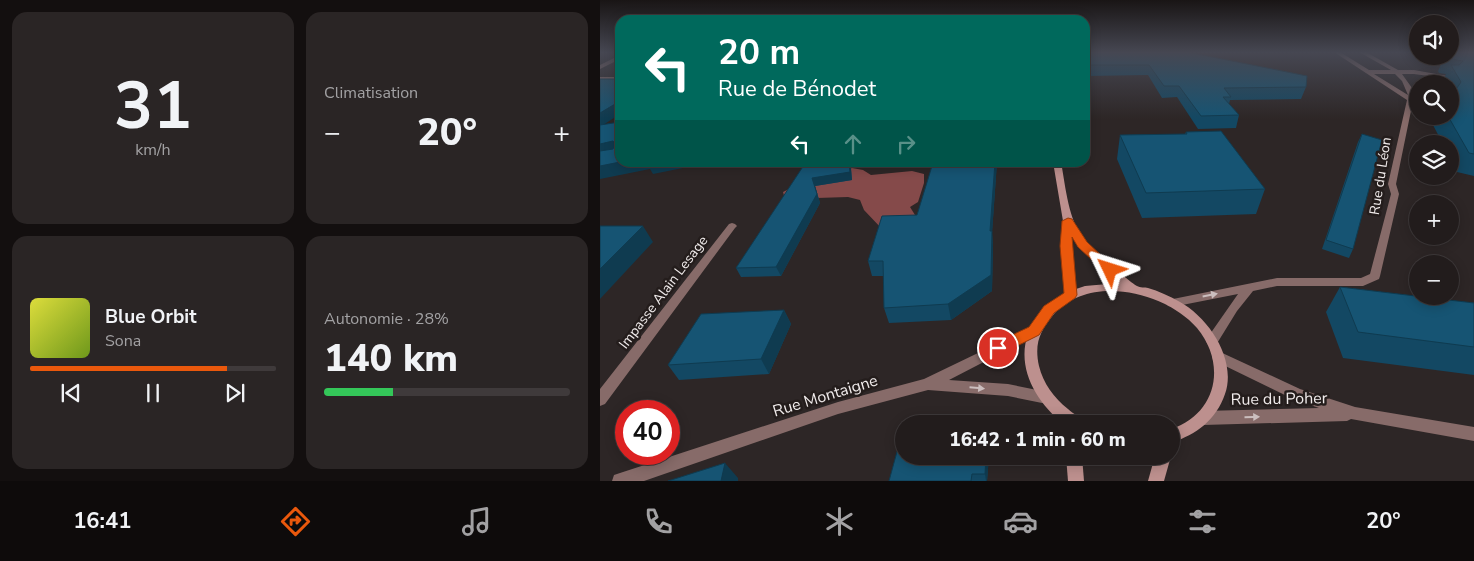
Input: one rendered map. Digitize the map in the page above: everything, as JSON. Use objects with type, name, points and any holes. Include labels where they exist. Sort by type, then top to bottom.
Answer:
[{"type":"street","points":[[1373,74],[1409,95]]},
{"type":"street","points":[[1398,74],[1406,82],[1409,90]]},
{"type":"street","points":[[600,79],[615,79]]},
{"type":"street","name":"Rue du Léon","points":[[1172,303],[1287,281],[1363,282],[1375,276],[1395,194],[1392,184],[1409,110]]},
{"type":"street","points":[[1058,167],[1068,221],[1066,246],[1071,295]]},
{"type":"street","points":[[1068,221],[1082,244],[1131,288]]},
{"type":"street","name":"Impasse Alain Lesage","points":[[600,400],[732,226]]},
{"type":"street","points":[[1063,415],[1047,398],[1036,381],[1031,363],[1030,347],[1034,331],[1049,310],[1071,295],[1102,287],[1131,288],[1158,295],[1195,320],[1212,341],[1218,356],[1221,372],[1220,388],[1214,404],[1203,418],[1180,434]]},
{"type":"street","points":[[1212,341],[1233,308],[1248,289]]},
{"type":"street","points":[[928,384],[1034,331]]},
{"type":"street","name":"Rue du Poher","points":[[1218,356],[1296,394],[1355,414],[1474,434]]},
{"type":"street","name":"Rue Montaigne","points":[[620,481],[838,408],[928,384],[1018,392],[1047,398]]},
{"type":"street","name":"Rue du Poher","points":[[1203,418],[1355,414]]},
{"type":"street","points":[[1075,465],[1076,481]]},
{"type":"street","points":[[1156,481],[1159,465]]},
{"type":"shaded area","points":[[804,167],[851,167],[863,170],[871,175],[912,171],[924,174],[924,183],[918,202],[910,207],[915,215],[883,230],[864,210],[860,200],[848,197],[785,199],[783,192],[789,189],[805,169]]},
{"type":"building","points":[[1156,74],[1307,76],[1306,87],[1224,88],[1231,97],[1223,97],[1239,115],[1201,116],[1179,86],[1164,86]]},
{"type":"building","points":[[1457,74],[1474,74],[1474,154],[1469,153],[1453,125],[1459,125],[1459,85],[1461,82],[1459,75]]},
{"type":"building","points":[[600,79],[615,79],[615,104],[600,113]]},
{"type":"building","points":[[615,123],[615,143],[613,141],[600,144],[600,125]]},
{"type":"building","points":[[1221,131],[1265,189],[1146,193],[1120,135],[1187,134],[1186,132]]},
{"type":"building","points":[[1362,134],[1382,140],[1353,249],[1326,240]]},
{"type":"building","points":[[615,143],[615,163],[600,166],[600,151],[613,149]]},
{"type":"building","points":[[803,167],[850,167],[850,172],[812,178],[817,194],[776,267],[736,268]]},
{"type":"building","points":[[932,167],[995,167],[990,231],[992,231],[991,275],[948,304],[884,308],[883,261],[868,261],[882,216],[917,215]]},
{"type":"building","points":[[600,226],[643,226],[600,269]]},
{"type":"building","points":[[1340,287],[1409,295],[1409,305],[1459,305],[1459,301],[1474,303],[1474,347],[1358,332]]},
{"type":"building","points":[[784,310],[761,359],[668,365],[701,314]]},
{"type":"building","points":[[895,459],[895,465],[986,465],[985,474],[972,474],[971,481],[889,481]]},
{"type":"building","points":[[725,463],[721,481],[668,481]]},
{"type":"route","points":[[998,348],[1034,331],[1049,310],[1071,295],[1066,246],[1068,221],[1082,244],[1110,270]]}]
